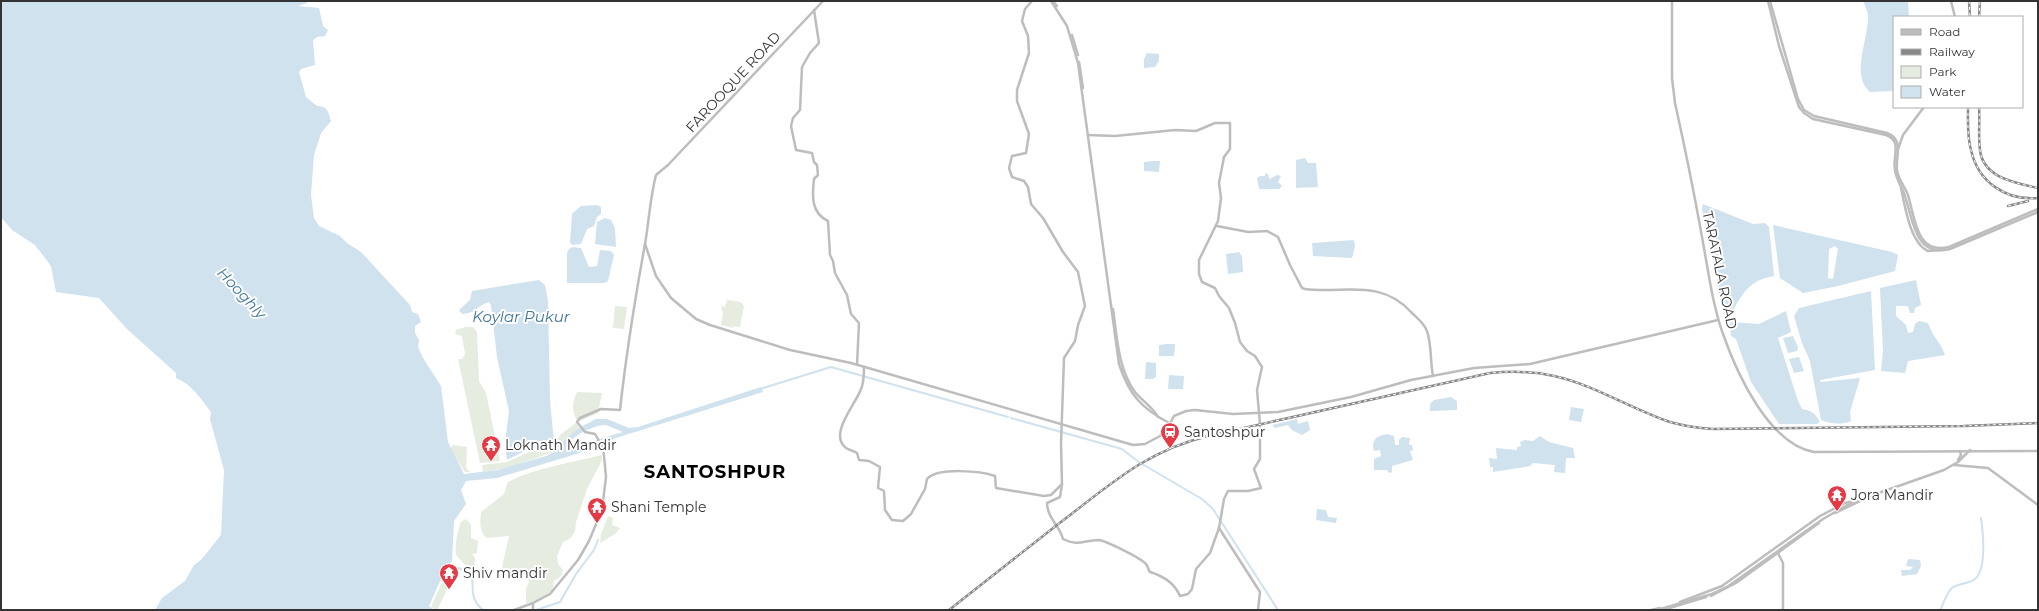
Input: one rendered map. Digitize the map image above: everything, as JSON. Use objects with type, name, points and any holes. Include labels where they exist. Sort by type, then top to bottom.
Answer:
[{"type":"street","name":"FAROOQUE ROAD","points":[[646,244],[649,203],[656,175],[668,165],[823,1]]},
{"type":"street","points":[[1032,1],[1028,5],[1023,16],[1022,24],[1029,40],[1029,53],[1017,90],[1016,101],[1028,128],[1029,139],[1027,151],[1012,156],[1009,168],[1013,178],[1024,181],[1028,187],[1031,204],[1043,218],[1063,252],[1073,264],[1080,277],[1085,306],[1078,325],[1075,341],[1064,358],[1062,484],[1060,497],[1047,502]]},
{"type":"street","points":[[1052,1],[1067,26],[1074,46],[1089,135],[1117,354],[1124,377],[1139,401],[1155,416],[1171,424]]},
{"type":"street","name":"TARATALA ROAD","points":[[1672,1],[1672,65],[1674,98],[1718,320],[1732,357],[1757,404],[1774,428],[1796,446],[1808,451],[2038,451]]},
{"type":"street","points":[[1769,1],[1782,53],[1799,107],[1813,119],[1886,135],[1893,139],[1896,148],[1894,163],[1895,174],[1904,191],[1917,233],[1926,246],[1937,251],[1950,249],[2038,211]]},
{"type":"street","points":[[1951,1],[1955,16]]},
{"type":"street","points":[[814,10],[819,42],[810,53],[802,67],[800,110],[793,118],[790,126],[796,150],[812,153],[814,162],[817,165],[818,175],[814,179],[812,199],[816,212],[828,222],[830,254],[834,261],[834,273],[846,292],[852,314],[859,323],[857,365]]},
{"type":"street","points":[[1923,108],[1901,138],[1896,163],[1896,171],[1908,217],[1920,246],[1931,252],[1941,250],[1983,235],[2038,211]]},
{"type":"street","points":[[1046,496],[1050,516],[1061,530],[1063,539],[1079,544],[1104,541],[1127,552],[1146,564],[1150,572],[1164,577],[1177,590],[1180,596],[1188,594],[1192,589],[1196,569],[1200,561],[1210,553],[1220,527],[1224,499],[1228,491],[1248,491],[1260,488],[1254,471],[1260,459],[1259,414],[1256,390],[1262,370],[1261,365],[1253,355],[1246,351],[1240,342],[1229,308],[1219,296],[1215,288],[1202,282],[1199,274],[1200,257],[1217,226],[1220,208],[1220,175],[1224,157],[1230,149],[1230,123],[1215,123],[1196,131],[1175,130],[1141,134],[1089,135]]},
{"type":"street","points":[[1217,226],[1248,232],[1267,230],[1278,237],[1291,268],[1302,288],[1352,289],[1385,294],[1401,302],[1425,328],[1431,348],[1431,362],[1434,376]]},
{"type":"street","points":[[646,244],[656,276],[665,290],[683,309],[699,321],[717,328],[790,350],[857,365],[864,369],[1062,426],[1126,443],[1143,445],[1164,432],[1178,414],[1195,410],[1226,414],[1259,414],[1278,412],[1351,397],[1411,380],[1486,366],[1514,366],[1530,364],[1718,320]]},
{"type":"street","points":[[514,610],[546,597],[554,589],[589,541],[602,510],[606,478],[604,456],[598,438],[594,433],[585,432],[577,422],[580,418],[601,409],[620,410],[625,365],[646,244]]},
{"type":"street","points":[[864,369],[861,389],[842,424],[840,435],[847,449],[858,453],[859,460],[869,462],[880,467],[878,488],[884,490],[885,510],[892,520],[901,521],[906,519],[920,500],[927,479],[932,475],[940,473],[982,473],[995,476],[996,488],[1046,496],[1051,495],[1062,484]]},
{"type":"street","points":[[1954,464],[1961,456],[1960,450]]},
{"type":"street","points":[[1657,610],[1712,594],[1727,587],[1823,519],[1852,503],[1930,476],[1954,464],[1970,450]]},
{"type":"street","points":[[1954,464],[1987,467],[2038,505]]},
{"type":"street","points":[[1651,610],[1675,604],[1722,586],[1776,550],[1834,508],[1854,499],[1861,500]]},
{"type":"street","points":[[1663,610],[1725,590],[1779,554],[1823,521],[1861,500]]},
{"type":"street","points":[[1220,527],[1260,592],[1261,596],[1258,610]]},
{"type":"street","points":[[1776,550],[1783,563],[1783,610]]},
{"type":"street","points":[[533,603],[533,610]]},
{"type":"green space","points":[[727,300],[741,302],[744,306],[740,327],[733,326],[733,328],[721,325],[723,313],[721,306],[725,307]]},
{"type":"green space","points":[[615,306],[627,307],[624,329],[613,328]]},
{"type":"green space","points":[[466,327],[473,327],[477,332],[479,381],[486,393],[500,461],[480,463],[458,359],[462,359],[465,354],[462,336],[455,334],[456,330]]},
{"type":"green space","points":[[577,392],[602,393],[598,413],[578,422],[573,411],[574,400]]},
{"type":"green space","points":[[576,423],[579,428],[566,438],[556,451],[510,467],[483,472],[482,465],[507,462],[529,452],[546,449],[554,445],[561,434]]},
{"type":"green space","points":[[453,445],[467,447],[466,468],[470,472],[465,472],[450,449]]},
{"type":"green space","points":[[602,455],[602,460],[587,489],[576,522],[575,531],[571,538],[563,542],[557,556],[558,564],[563,570],[561,576],[554,581],[553,588],[548,594],[537,600],[526,603],[526,589],[529,582],[525,575],[509,572],[502,567],[509,536],[487,538],[481,529],[481,512],[504,494],[508,482],[543,469]]},
{"type":"green space","points":[[608,516],[613,518],[612,525],[620,528],[615,534],[600,543],[601,534]]},
{"type":"green space","points":[[466,519],[471,525],[471,538],[478,541],[477,553],[472,554],[475,558],[474,568],[467,567],[456,555],[458,530],[461,522]]},
{"type":"green space","points":[[442,582],[449,586],[437,610],[434,610],[435,609],[431,607]]},
{"type":"water","name":"Hooghly","points":[[1,1],[306,1],[307,3],[298,6],[319,8],[323,26],[328,30],[325,36],[317,37],[313,40],[315,65],[301,69],[299,72],[306,97],[317,106],[325,108],[331,121],[321,133],[314,155],[311,195],[314,218],[319,226],[340,236],[347,243],[361,252],[410,305],[412,312],[418,314],[421,322],[415,326],[415,333],[419,340],[418,347],[423,358],[441,386],[448,442],[464,474],[497,470],[546,456],[556,451],[566,438],[579,428],[596,419],[607,419],[629,428],[638,427],[761,387],[763,392],[619,437],[603,443],[596,448],[497,478],[466,481],[461,490],[466,504],[454,521],[452,561],[445,570],[429,606],[434,610],[155,610],[162,598],[185,581],[194,565],[201,560],[221,535],[224,470],[210,419],[211,412],[192,388],[176,378],[176,373],[127,329],[99,298],[56,292],[51,266],[35,245],[12,230],[1,217]],"holes":[[[601,425],[606,425],[623,432],[566,449],[571,440],[576,436],[582,432]]]},
{"type":"water","points":[[1864,1],[1908,1],[1909,16],[1893,16],[1893,91],[1870,92],[1864,85],[1861,76],[1862,56],[1868,25],[1868,16]]},
{"type":"water","points":[[1147,53],[1159,54],[1159,61],[1155,67],[1144,68],[1144,59]]},
{"type":"water","points":[[1305,158],[1308,163],[1316,163],[1318,187],[1296,188],[1296,160]]},
{"type":"water","points":[[1160,161],[1159,172],[1144,171],[1144,162]]},
{"type":"water","points":[[1265,173],[1269,175],[1268,176],[1270,179],[1277,175],[1281,176],[1278,182],[1282,186],[1279,189],[1259,189],[1257,178],[1260,176],[1265,176]]},
{"type":"water","points":[[1703,204],[1753,224],[1765,223],[1769,227],[1774,276],[1751,285],[1732,312],[1726,316],[1719,296],[1717,278],[1702,209]]},
{"type":"water","points":[[597,205],[601,207],[601,214],[597,217],[594,226],[587,229],[581,244],[572,245],[570,242],[572,214],[581,206]]},
{"type":"water","points":[[605,218],[611,220],[615,228],[616,247],[595,244],[597,222]]},
{"type":"water","points":[[1773,225],[1892,252],[1898,255],[1895,271],[1838,286],[1803,293],[1780,278]],"holes":[[[1835,246],[1838,249],[1833,279],[1828,278],[1829,249]]]},
{"type":"water","points":[[1354,240],[1355,246],[1352,258],[1313,256],[1312,243]]},
{"type":"water","points":[[573,247],[581,248],[589,267],[597,266],[600,250],[611,251],[614,255],[608,281],[604,283],[567,283],[567,253],[569,249]]},
{"type":"water","points":[[1239,252],[1242,256],[1243,272],[1228,274],[1226,254]]},
{"type":"water","name":"Koylar Pukur","points":[[539,280],[545,285],[548,301],[550,401],[554,442],[543,448],[529,449],[507,460],[505,443],[509,411],[497,357],[491,305],[489,302],[474,311],[462,314],[459,310],[470,300],[472,291]]},
{"type":"water","points":[[1916,280],[1921,305],[1915,308],[1914,313],[1910,313],[1908,306],[1896,306],[1896,316],[1906,325],[1908,333],[1913,332],[1915,324],[1919,321],[1928,323],[1945,355],[1908,361],[1905,373],[1881,371],[1883,351],[1880,288]]},
{"type":"water","points":[[1871,291],[1875,370],[1820,380],[1821,382],[1860,378],[1850,412],[1851,421],[1832,423],[1821,420],[1810,361],[1802,343],[1794,316],[1799,308]]},
{"type":"water","points":[[1786,311],[1791,332],[1778,338],[1798,401],[1802,409],[1813,413],[1816,416],[1820,422],[1817,424],[1779,424],[1751,382],[1736,339],[1731,336],[1731,322],[1759,324]]},
{"type":"water","points":[[1793,336],[1798,347],[1797,351],[1788,353],[1783,338]]},
{"type":"water","points":[[1175,344],[1174,356],[1159,356],[1159,345]]},
{"type":"water","points":[[1799,357],[1804,371],[1794,373],[1789,359]]},
{"type":"water","points":[[1146,362],[1156,363],[1156,377],[1153,379],[1145,379]]},
{"type":"water","points":[[1169,375],[1184,376],[1183,389],[1168,389]]},
{"type":"water","points":[[1451,397],[1457,401],[1457,410],[1430,411],[1430,404],[1434,400]]},
{"type":"water","points":[[1571,407],[1584,409],[1581,422],[1569,420]]},
{"type":"water","points":[[1297,419],[1298,424],[1308,421],[1310,430],[1302,435],[1292,430],[1288,425],[1275,428],[1272,425]]},
{"type":"water","points":[[1387,434],[1394,436],[1395,445],[1399,445],[1399,440],[1402,437],[1410,438],[1409,445],[1412,445],[1413,450],[1410,451],[1413,460],[1392,466],[1392,472],[1389,473],[1387,470],[1374,470],[1374,459],[1381,456],[1380,450],[1374,451],[1374,441],[1378,437]]},
{"type":"water","points":[[1540,436],[1549,442],[1573,448],[1575,458],[1566,458],[1565,473],[1554,472],[1555,465],[1533,463],[1530,466],[1493,472],[1493,467],[1490,467],[1489,458],[1497,459],[1496,448],[1517,450],[1517,447],[1521,446],[1520,442],[1525,440],[1533,441]]},
{"type":"water","points":[[1317,509],[1326,510],[1328,517],[1337,518],[1336,523],[1316,520]]},
{"type":"water","points":[[1908,559],[1920,560],[1921,566],[1917,574],[1902,576],[1901,570],[1910,570],[1913,567],[1906,566]]},
{"type":"waterway","points":[[760,389],[831,367],[1008,417]]},
{"type":"waterway","points":[[1011,418],[1122,449],[1140,463]]},
{"type":"waterway","points":[[1142,464],[1202,499],[1213,509],[1278,610]]},
{"type":"waterway","points":[[1940,610],[1952,588],[1973,581],[1979,574],[1983,559],[1983,532],[1981,518]]},
{"type":"waterway","points":[[536,610],[560,602],[576,574],[594,550],[598,540]]},
{"type":"waterway","points":[[447,564],[469,572],[472,580],[474,599],[483,610]]},
{"type":"railway","points":[[1969,1],[1970,16]]},
{"type":"railway","points":[[1979,16],[1980,1]]},
{"type":"railway","points":[[1968,108],[1970,145],[1980,171],[1987,180],[2005,193],[2026,198],[2038,198]]},
{"type":"railway","points":[[1979,108],[1980,150],[1982,159],[1987,167],[2002,178],[2038,188]]},
{"type":"railway","points":[[2008,206],[2028,201]]},
{"type":"railway","points":[[949,610],[1110,484],[1145,461],[1164,451],[1208,436],[1490,373],[1522,372],[1554,376],[1584,385],[1641,411],[1670,422],[1707,429],[1963,426],[2038,423]]},
{"type":"place","name":"Santoshpur","points":[[1170,449]]},
{"type":"place","name":"Loknath Mandir","points":[[491,462]]},
{"type":"place","name":"Jora Mandir","points":[[1837,512]]},
{"type":"place","name":"Shani Temple","points":[[597,524]]},
{"type":"place","name":"Shiv mandir","points":[[449,590]]},
{"type":"district","name":"SANTOSHPUR","points":[[715,472]]}]
